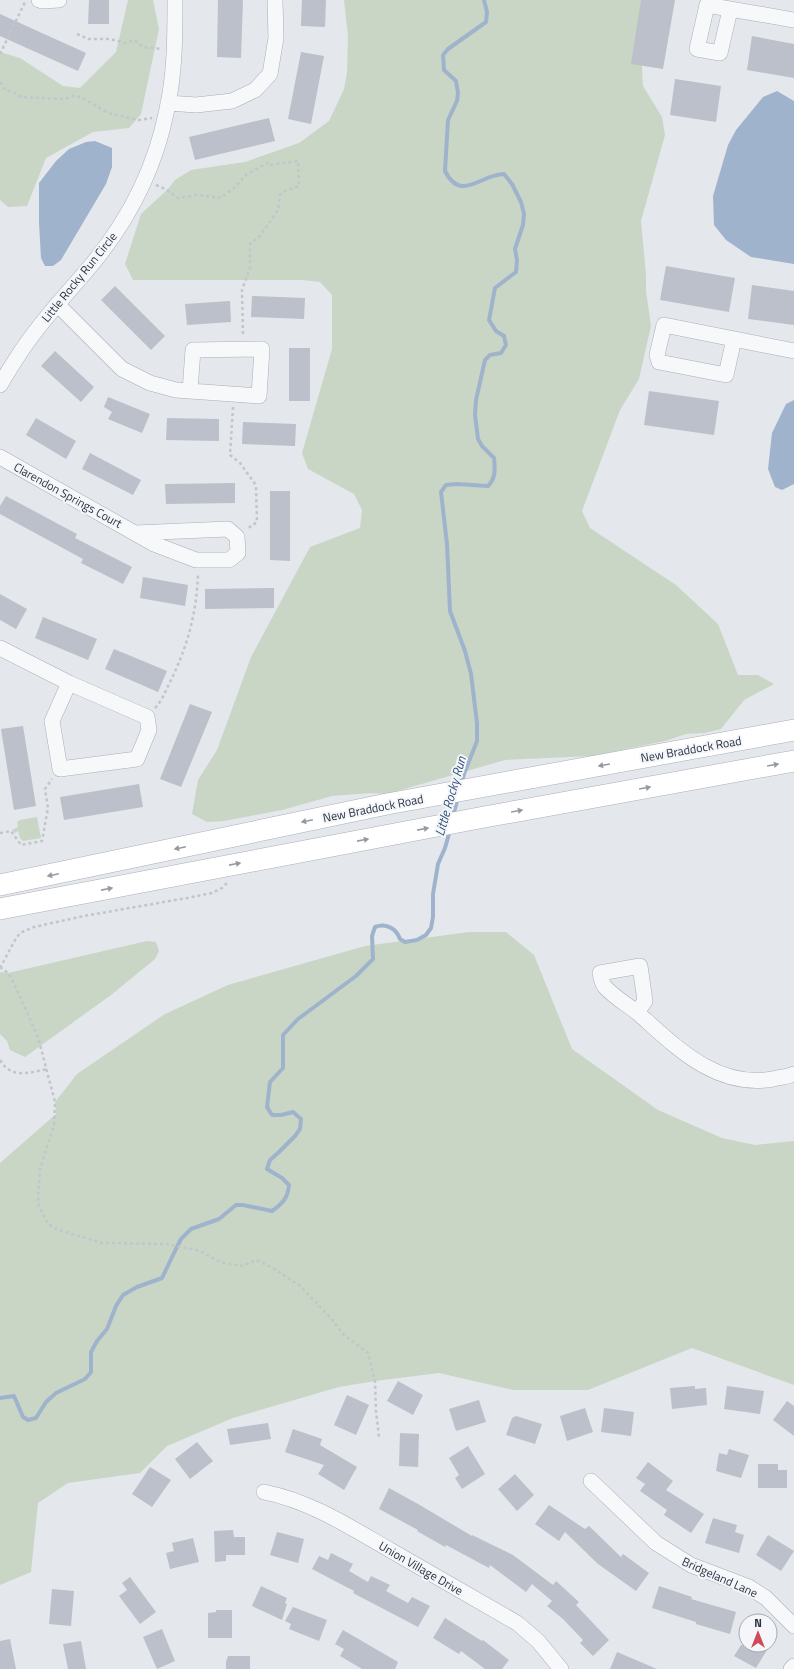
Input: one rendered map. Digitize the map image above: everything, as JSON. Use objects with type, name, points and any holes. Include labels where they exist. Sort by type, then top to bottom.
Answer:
[{"type":"main road","name":"New Braddock Road","points":[[0,885],[387,804],[794,730]]},
{"type":"main road","points":[[0,909],[479,818],[794,761]]},
{"type":"street","points":[[39,0],[59,0]]},
{"type":"street","name":"Little Rocky Run Circle","points":[[0,385],[30,338],[57,304],[94,262],[116,231],[144,181],[157,146],[168,103],[174,49],[175,0]]},
{"type":"street","points":[[168,103],[196,105],[232,101],[255,90],[270,74],[276,38],[275,0]]},
{"type":"street","points":[[730,10],[794,20]]},
{"type":"street","points":[[57,304],[122,369],[150,383],[176,390],[259,396],[262,349],[193,350],[190,391]]},
{"type":"street","points":[[734,339],[726,375],[659,362],[658,355],[664,325],[734,339],[794,352]]},
{"type":"street","name":"Clarendon Springs Court","points":[[0,457],[154,544],[199,560],[229,560],[238,553],[237,537],[228,529],[135,533]]},
{"type":"street","points":[[0,648],[69,683],[146,716],[149,730],[137,759],[60,769],[52,721],[69,683]]},
{"type":"street","points":[[636,1012],[680,1050],[702,1065],[725,1075],[747,1081],[767,1080],[794,1074]]},
{"type":"street","name":"Bridgeland Lane","points":[[592,1480],[656,1543],[691,1565],[749,1587],[770,1602],[794,1626]]},
{"type":"street","name":"Union Village Drive","points":[[264,1492],[286,1496],[302,1502],[347,1525],[517,1623],[538,1641],[561,1669]]},
{"type":"path","points":[[0,54],[26,0]]},
{"type":"path","points":[[77,34],[88,39],[110,39],[125,43],[134,40],[143,47],[174,49]]},
{"type":"path","points":[[0,82],[5,90],[13,92],[21,97],[64,99],[73,96],[81,97],[108,113],[132,119],[144,120],[152,118],[164,121]]},
{"type":"path","points":[[144,181],[167,190],[178,198],[198,195],[221,198],[247,174],[268,163],[269,166],[298,161],[299,186],[285,191],[280,195],[278,210],[259,237],[250,244],[250,267],[242,290],[243,349]]},
{"type":"path","points":[[234,394],[230,455],[240,463],[255,484],[257,522],[237,537]]},
{"type":"path","points":[[146,716],[160,703],[183,655],[193,621],[199,560]]},
{"type":"path","points":[[0,833],[11,831],[21,845],[42,841],[48,808],[44,789],[60,769]]},
{"type":"path","points":[[227,879],[226,884],[222,888],[212,893],[34,926],[20,933],[15,940],[0,968],[8,973],[12,979],[38,1037],[55,1102],[56,1114],[54,1125],[40,1169],[38,1198],[39,1207],[48,1224],[56,1229],[102,1243],[167,1244],[200,1251],[220,1262],[242,1266],[256,1260],[273,1268],[308,1293],[330,1316],[344,1335],[368,1353],[375,1381],[379,1436]]},
{"type":"path","points":[[0,1060],[3,1065],[12,1072],[23,1074],[47,1069]]},
{"type":"green space","points":[[128,0],[153,0],[159,29],[141,114],[129,128],[93,132],[46,158],[27,206],[8,207],[0,200],[0,52],[20,58],[63,86],[80,88],[116,52]]},
{"type":"green space","points":[[344,0],[648,0],[639,14],[643,86],[662,117],[665,135],[641,221],[646,291],[651,326],[639,379],[620,410],[582,511],[590,528],[676,585],[718,624],[738,675],[758,675],[774,684],[744,700],[721,729],[704,733],[686,734],[665,741],[592,756],[505,760],[387,794],[371,793],[332,796],[282,810],[224,821],[207,822],[192,814],[198,780],[217,750],[251,657],[310,547],[360,528],[362,510],[354,494],[308,469],[302,453],[332,349],[332,295],[320,282],[303,280],[133,280],[125,264],[141,214],[167,190],[175,180],[191,170],[245,162],[299,143],[329,121],[344,89],[347,72],[348,36]]},
{"type":"green space","points":[[37,817],[41,838],[23,841],[20,838],[18,831],[15,833],[12,830],[18,827],[17,822],[20,820]]},
{"type":"green space","points":[[469,932],[506,932],[534,955],[572,1049],[658,1110],[722,1138],[755,1145],[794,1141],[794,1385],[692,1348],[588,1390],[513,1390],[439,1373],[339,1387],[233,1418],[167,1446],[140,1473],[68,1483],[38,1503],[31,1572],[0,1585],[0,1163],[56,1114],[55,1102],[77,1074],[165,1014],[228,985],[365,946]]},
{"type":"green space","points":[[147,941],[156,942],[159,951],[155,959],[111,995],[25,1057],[10,1050],[7,1041],[0,1034],[0,972],[8,973]]},
{"type":"water","points":[[777,91],[794,101],[794,264],[751,257],[726,240],[714,225],[713,196],[728,145],[736,130],[763,97]]},
{"type":"water","points":[[95,141],[112,148],[112,167],[106,184],[61,260],[53,266],[45,266],[41,258],[39,183],[56,161],[69,149],[86,142]]},
{"type":"water","points":[[794,400],[794,484],[782,490],[775,487],[768,469],[772,433],[786,404]]},
{"type":"building","points":[[89,0],[109,0],[109,24],[88,24]]},
{"type":"building","points":[[218,0],[243,0],[241,58],[217,57]]},
{"type":"building","points":[[302,0],[326,0],[325,27],[301,26]]},
{"type":"building","points":[[641,0],[675,0],[663,69],[631,64]]},
{"type":"building","points":[[0,14],[86,53],[78,71],[0,36]]},
{"type":"building","points":[[752,36],[794,44],[794,78],[747,70]]},
{"type":"building","points":[[301,52],[324,56],[311,124],[288,119]]},
{"type":"building","points":[[675,79],[721,86],[716,122],[670,115]]},
{"type":"building","points":[[269,118],[275,141],[195,160],[189,137]]},
{"type":"building","points":[[666,266],[735,278],[729,312],[660,300]]},
{"type":"building","points":[[752,285],[794,291],[794,325],[748,319]]},
{"type":"building","points":[[115,286],[165,336],[151,350],[101,300]]},
{"type":"building","points":[[252,296],[305,298],[304,319],[251,317]]},
{"type":"building","points":[[230,301],[231,322],[187,325],[185,304]]},
{"type":"building","points":[[289,348],[310,348],[310,401],[289,401]]},
{"type":"building","points":[[55,351],[94,387],[81,402],[41,366]]},
{"type":"building","points":[[649,391],[719,401],[714,435],[644,425]]},
{"type":"building","points":[[108,397],[150,414],[142,433],[108,419],[112,412],[104,407]]},
{"type":"building","points":[[36,418],[76,441],[66,459],[26,435]]},
{"type":"building","points":[[167,418],[219,419],[219,441],[166,440]]},
{"type":"building","points":[[243,422],[296,424],[295,446],[242,444]]},
{"type":"building","points":[[90,453],[141,480],[133,495],[82,469]]},
{"type":"building","points":[[235,483],[235,503],[166,504],[165,484]]},
{"type":"building","points":[[270,491],[290,491],[290,561],[270,560]]},
{"type":"building","points":[[6,496],[77,534],[75,538],[132,567],[123,584],[81,563],[83,559],[0,514],[0,506]]},
{"type":"building","points":[[143,577],[188,585],[185,606],[140,598]]},
{"type":"building","points":[[274,588],[274,608],[205,609],[205,589]]},
{"type":"building","points":[[0,594],[27,609],[16,629],[0,620]]},
{"type":"building","points":[[43,617],[97,639],[88,660],[35,638]]},
{"type":"building","points":[[114,649],[167,671],[158,692],[105,669]]},
{"type":"building","points":[[190,704],[212,712],[181,787],[160,779]]},
{"type":"building","points":[[23,726],[36,806],[14,810],[1,729]]},
{"type":"building","points":[[139,784],[143,807],[64,820],[60,797]]},
{"type":"building","points":[[398,1381],[423,1395],[413,1415],[387,1401]]},
{"type":"building","points":[[695,1386],[695,1389],[706,1388],[707,1405],[672,1409],[670,1388]]},
{"type":"building","points":[[727,1386],[764,1391],[760,1414],[724,1409]]},
{"type":"building","points":[[347,1395],[369,1405],[356,1435],[334,1425]]},
{"type":"building","points":[[479,1400],[486,1422],[456,1431],[449,1409]]},
{"type":"building","points":[[787,1401],[794,1406],[794,1436],[773,1420]]},
{"type":"building","points":[[585,1408],[593,1432],[567,1441],[560,1416]]},
{"type":"building","points":[[604,1408],[634,1412],[631,1436],[601,1432]]},
{"type":"building","points":[[516,1416],[542,1424],[535,1444],[506,1435],[512,1418]]},
{"type":"building","points":[[268,1423],[271,1439],[230,1445],[227,1429]]},
{"type":"building","points":[[293,1429],[322,1439],[320,1445],[357,1467],[344,1490],[318,1474],[324,1465],[285,1452]]},
{"type":"building","points":[[400,1433],[419,1434],[418,1467],[399,1466]]},
{"type":"building","points":[[197,1442],[213,1461],[190,1479],[175,1459]]},
{"type":"building","points":[[468,1446],[485,1474],[462,1489],[455,1478],[459,1475],[449,1458]]},
{"type":"building","points":[[729,1449],[749,1455],[741,1478],[716,1471],[719,1453],[727,1455]]},
{"type":"building","points":[[648,1462],[673,1481],[666,1490],[704,1514],[691,1533],[664,1515],[667,1510],[640,1491],[645,1484],[636,1478]]},
{"type":"building","points":[[758,1464],[778,1464],[778,1470],[787,1470],[787,1488],[758,1488]]},
{"type":"building","points":[[150,1467],[171,1480],[152,1507],[132,1494]]},
{"type":"building","points":[[515,1474],[534,1495],[517,1511],[498,1489]]},
{"type":"building","points":[[389,1488],[472,1536],[513,1555],[553,1585],[556,1581],[579,1602],[576,1605],[609,1640],[593,1656],[580,1643],[583,1640],[563,1619],[547,1606],[552,1601],[532,1584],[526,1592],[490,1565],[489,1568],[446,1545],[445,1547],[417,1531],[418,1530],[379,1509]]},
{"type":"building","points":[[549,1505],[585,1529],[589,1526],[621,1557],[623,1554],[649,1573],[636,1591],[598,1564],[565,1532],[559,1541],[535,1524]]},
{"type":"building","points":[[713,1518],[737,1525],[735,1532],[744,1535],[739,1553],[705,1543]]},
{"type":"building","points":[[233,1530],[234,1537],[245,1537],[245,1555],[226,1555],[226,1561],[215,1562],[214,1531]]},
{"type":"building","points":[[277,1532],[304,1539],[298,1563],[270,1555]]},
{"type":"building","points":[[768,1535],[794,1551],[781,1571],[756,1555]]},
{"type":"building","points":[[193,1538],[199,1562],[170,1569],[166,1553],[174,1551],[172,1543]]},
{"type":"building","points":[[331,1553],[353,1564],[349,1571],[368,1582],[371,1576],[390,1585],[386,1591],[408,1603],[412,1597],[430,1606],[418,1627],[353,1593],[354,1591],[312,1569],[319,1556],[328,1560]]},
{"type":"building","points":[[130,1577],[156,1612],[140,1624],[119,1596],[127,1590],[122,1583]]},
{"type":"building","points":[[261,1586],[287,1598],[285,1603],[287,1604],[282,1620],[252,1606]]},
{"type":"building","points":[[659,1586],[692,1597],[691,1599],[736,1612],[730,1634],[696,1624],[696,1622],[652,1608]]},
{"type":"building","points":[[52,1589],[74,1591],[71,1626],[49,1624]]},
{"type":"building","points":[[293,1607],[327,1620],[319,1641],[289,1629],[291,1624],[285,1621]]},
{"type":"building","points":[[216,1610],[232,1610],[232,1638],[208,1638],[208,1613],[216,1612]]},
{"type":"building","points":[[445,1618],[482,1641],[483,1640],[509,1660],[502,1669],[485,1669],[461,1651],[459,1654],[433,1638]]},
{"type":"building","points":[[162,1629],[175,1661],[157,1669],[143,1637]]},
{"type":"building","points":[[343,1630],[398,1662],[395,1669],[362,1669],[340,1656],[344,1649],[335,1644]]},
{"type":"building","points":[[10,1639],[16,1669],[0,1669],[0,1641]]},
{"type":"building","points":[[81,1641],[86,1669],[68,1669],[63,1644]]},
{"type":"building","points":[[738,1650],[738,1653],[765,1653],[756,1668],[734,1656]]},
{"type":"building","points":[[617,1652],[657,1669],[610,1669]]},
{"type":"building","points":[[228,1656],[250,1656],[250,1669],[226,1669]]},
{"type":"waterway","name":"Little Rocky Run","points":[[461,785],[477,741],[477,723],[471,674],[465,651],[450,611],[447,544],[441,492],[446,485],[457,484],[488,486],[494,477],[494,458],[482,446],[478,439],[475,415],[476,400],[485,360],[490,355],[501,353],[506,345],[504,336],[496,331],[489,320],[495,288],[516,272],[517,260],[515,249],[523,225],[524,214],[521,202],[512,184],[504,174],[496,175],[465,186],[458,185],[451,180],[445,171],[448,120],[457,101],[458,93],[456,81],[444,70],[443,55],[448,49],[486,22],[487,12],[484,0]]},
{"type":"waterway","name":"Little Rocky Run","points":[[453,816],[458,797]]},
{"type":"waterway","name":"Little Rocky Run","points":[[0,1398],[14,1396],[23,1417],[28,1420],[36,1418],[46,1402],[56,1393],[85,1379],[91,1372],[91,1352],[97,1341],[107,1329],[116,1306],[123,1295],[137,1287],[162,1278],[181,1239],[191,1229],[219,1219],[236,1205],[272,1211],[284,1200],[289,1185],[282,1178],[267,1169],[270,1160],[295,1136],[300,1129],[301,1119],[293,1112],[281,1115],[272,1115],[267,1107],[270,1082],[283,1068],[283,1035],[298,1019],[356,976],[373,959],[372,936],[375,927],[390,927],[396,932],[400,939],[405,942],[417,940],[426,935],[431,928],[433,917],[433,894],[438,864],[445,848],[450,830]]}]
